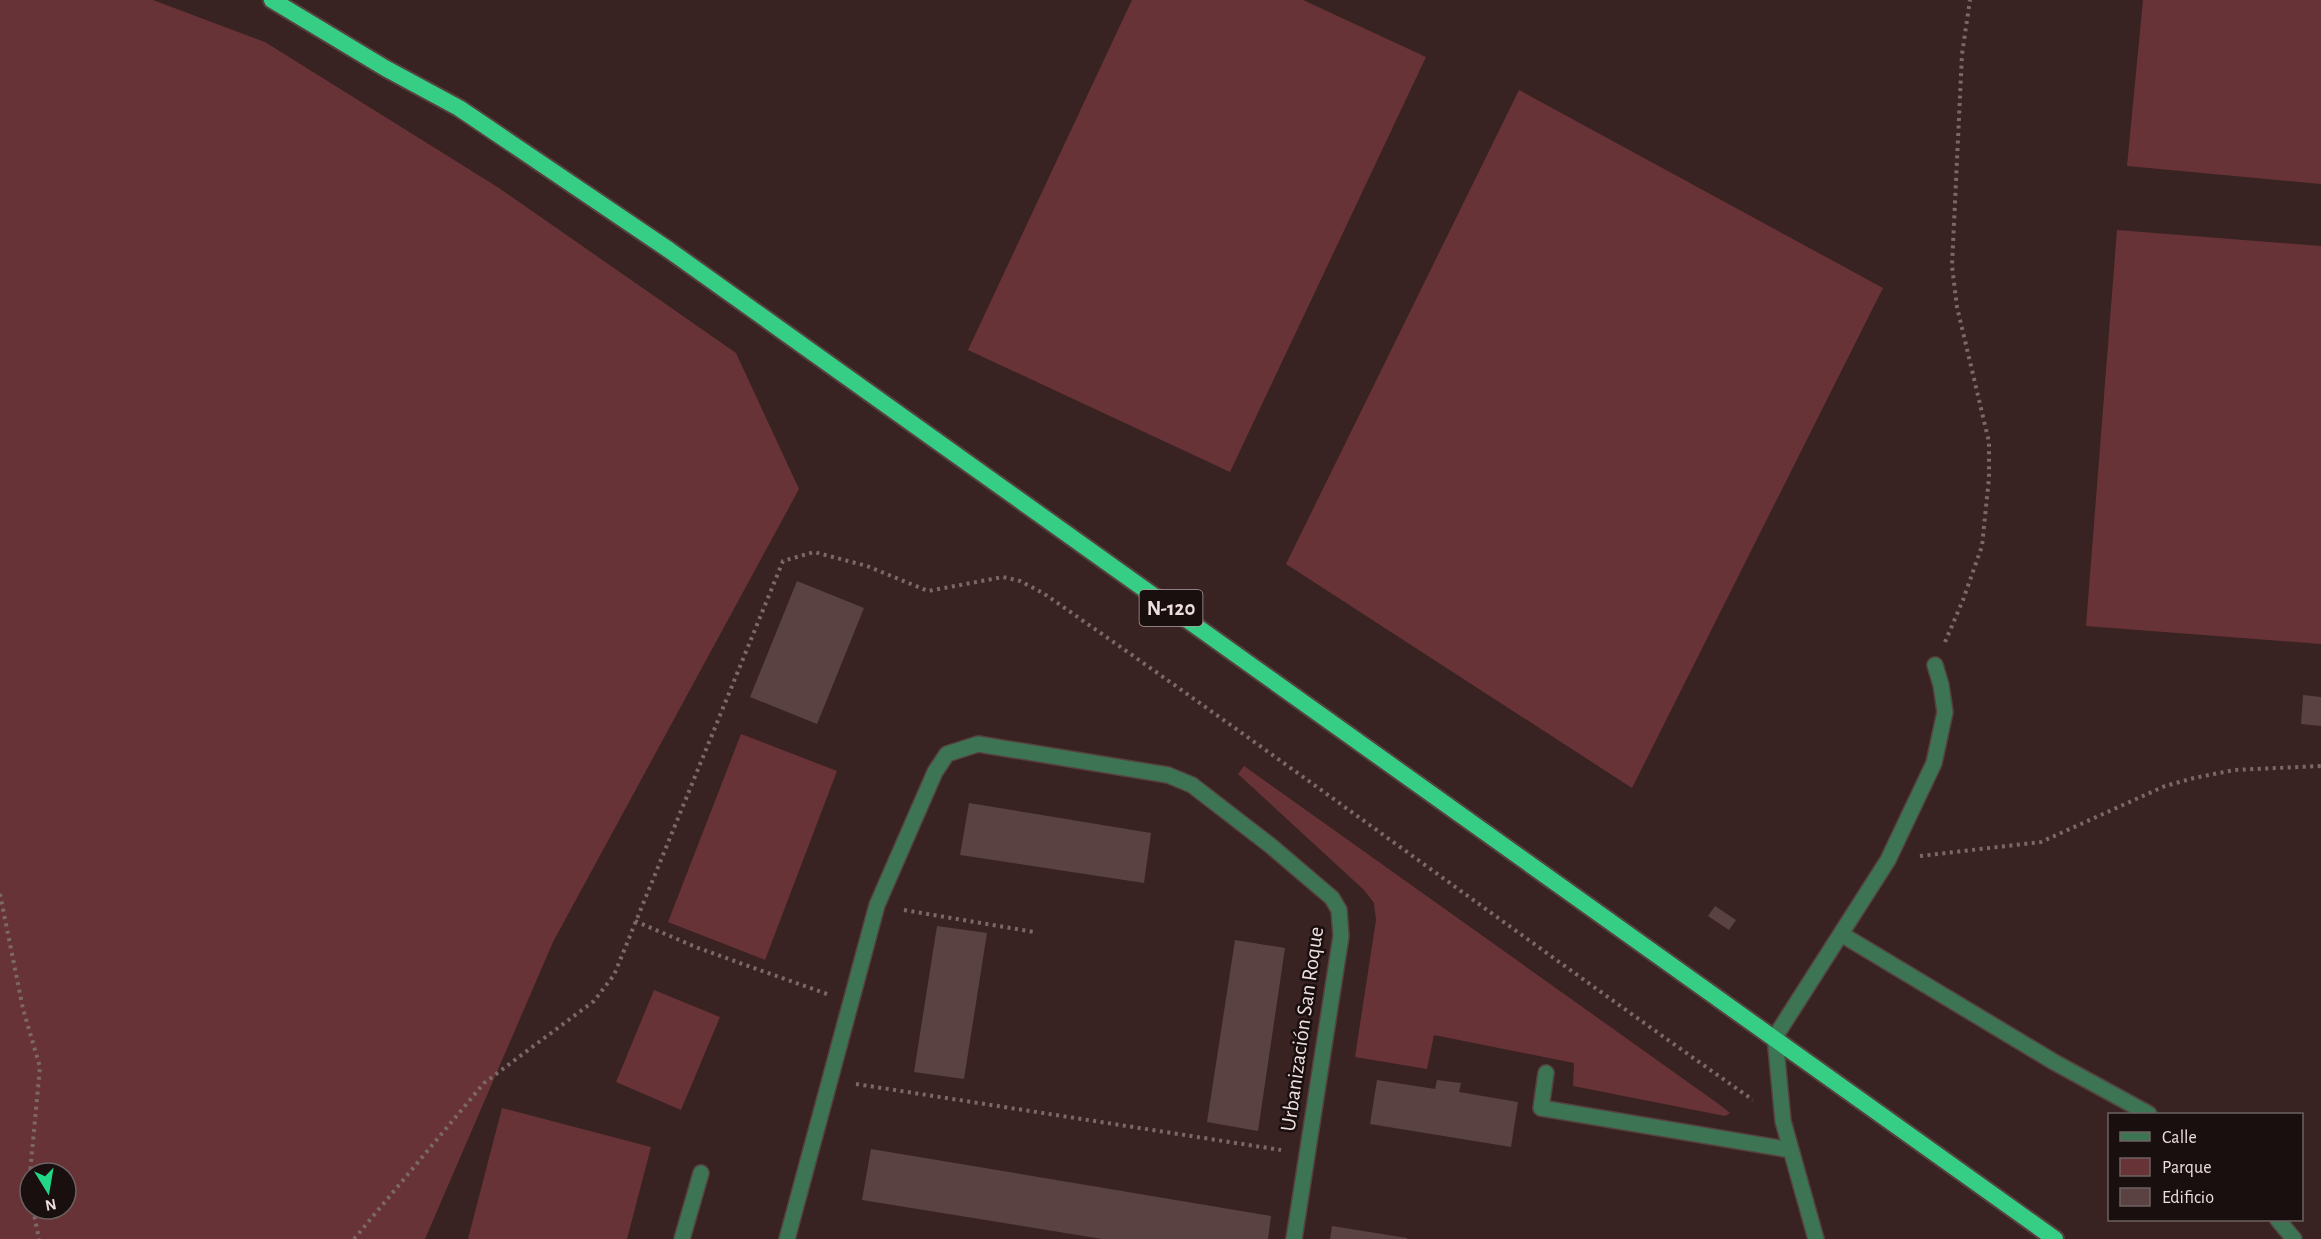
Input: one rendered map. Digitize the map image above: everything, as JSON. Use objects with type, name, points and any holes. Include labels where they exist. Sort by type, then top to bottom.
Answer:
[{"type":"highway","name":"N-120","points":[[272,0],[385,68],[459,108],[669,250],[2055,1239]]},
{"type":"street","points":[[1816,1239],[1783,1120],[1775,1037],[1888,860],[1934,763],[1945,712],[1935,665]]},
{"type":"street","name":"Urbanización San Roque","points":[[787,1239],[877,905],[935,772],[947,754],[978,744],[1167,775],[1192,785],[1271,846],[1332,898],[1339,910],[1341,936],[1337,974],[1294,1239]]},
{"type":"street","points":[[1841,934],[2054,1062],[2147,1113]]},
{"type":"street","points":[[1545,1073],[1541,1108],[1791,1150]]},
{"type":"street","points":[[682,1239],[701,1173]]},
{"type":"street","points":[[2279,1221],[2294,1239]]},
{"type":"path","points":[[1935,665],[1964,600],[1982,546],[1989,478],[1989,442],[1957,307],[1952,266],[1962,54],[1970,0]]},
{"type":"path","points":[[354,1239],[484,1083],[594,1001],[614,975],[783,561],[814,552],[867,566],[928,591],[1003,577],[1020,581],[1043,593],[1194,697],[1636,1018],[1783,1120]]},
{"type":"path","points":[[1888,860],[2041,842],[2165,786],[2194,778],[2234,770],[2321,766]]},
{"type":"path","points":[[0,894],[23,1009],[39,1066],[31,1161]]},
{"type":"path","points":[[877,905],[1034,933]]},
{"type":"path","points":[[635,921],[698,948],[850,1002]]},
{"type":"path","name":"Urbanización San Roque","points":[[828,1080],[1308,1154]]},
{"type":"path","points":[[35,1221],[39,1239]]},
{"type":"green space","points":[[0,0],[153,0],[265,42],[499,188],[736,353],[799,489],[553,942],[425,1239],[0,1239]]},
{"type":"green space","points":[[1132,0],[1303,0],[1426,57],[1230,472],[968,350]]},
{"type":"green space","points":[[2143,0],[2321,0],[2321,184],[2127,166]]},
{"type":"green space","points":[[1519,90],[1883,288],[1632,788],[1286,564]]},
{"type":"green space","points":[[2117,230],[2321,246],[2321,644],[2086,626]]},
{"type":"green space","points":[[741,734],[837,771],[765,960],[668,922]]},
{"type":"green space","points":[[1244,766],[1730,1113],[1725,1116],[1573,1086],[1574,1063],[1434,1035],[1427,1069],[1355,1057],[1376,920],[1374,903],[1364,890],[1238,774]]},
{"type":"green space","points":[[654,990],[720,1017],[681,1110],[616,1082]]},
{"type":"green space","points":[[502,1108],[651,1147],[627,1239],[468,1239]]},
{"type":"building","points":[[797,581],[864,608],[817,724],[750,697]]},
{"type":"building","points":[[2303,695],[2321,697],[2321,726],[2301,724]]},
{"type":"building","points":[[969,803],[1151,833],[1144,883],[960,855]]},
{"type":"building","points":[[1715,906],[1736,920],[1729,930],[1708,916]]},
{"type":"building","points":[[937,926],[987,933],[964,1079],[914,1072]]},
{"type":"building","points":[[1235,940],[1285,948],[1258,1131],[1207,1122]]},
{"type":"building","points":[[1377,1080],[1435,1089],[1437,1080],[1461,1083],[1459,1092],[1518,1102],[1511,1147],[1370,1124]]},
{"type":"building","points":[[871,1149],[1271,1216],[1268,1239],[1102,1239],[862,1200]]},
{"type":"building","points":[[1332,1226],[1407,1238],[1407,1239],[1330,1239]]}]
